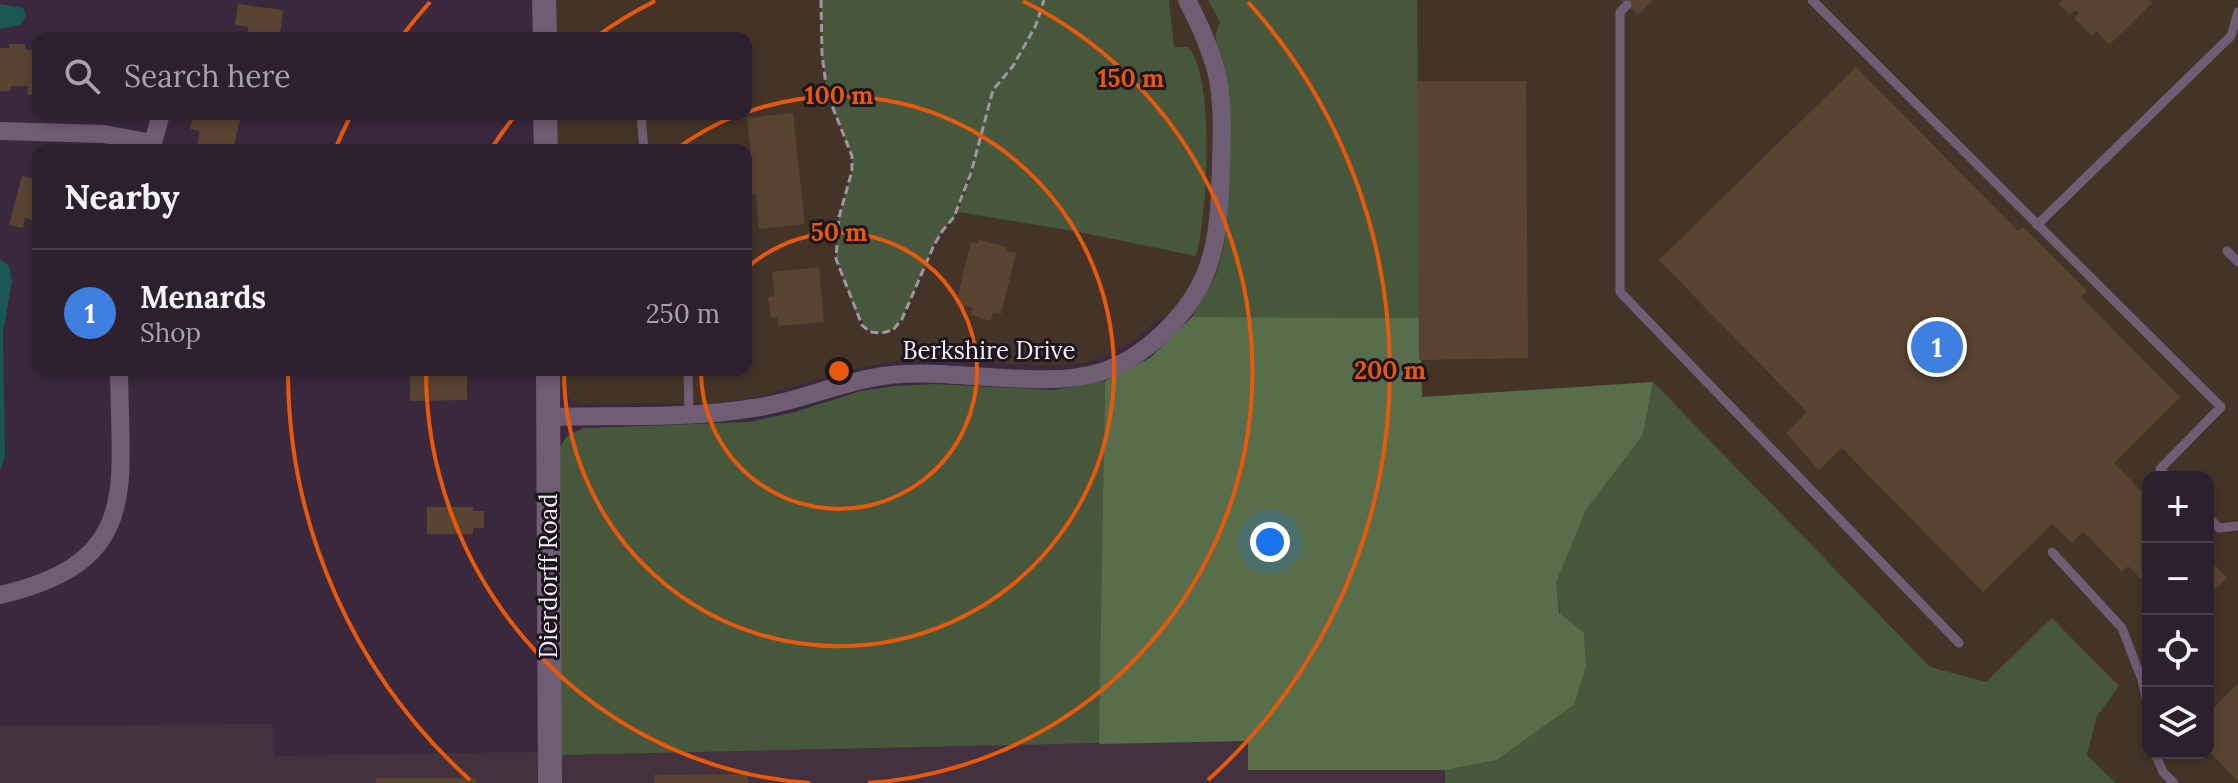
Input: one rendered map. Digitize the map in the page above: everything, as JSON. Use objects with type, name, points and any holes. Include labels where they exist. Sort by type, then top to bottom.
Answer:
[{"type":"street","points":[[544,0],[545,32]]},
{"type":"street","name":"Berkshire Drive","points":[[548,417],[720,412],[785,403],[852,382],[914,373],[1066,378],[1101,372],[1144,351],[1180,318],[1200,289],[1215,249],[1220,213],[1222,137],[1218,81],[1201,28],[1187,0]]},
{"type":"street","points":[[153,144],[159,120]]},
{"type":"street","points":[[545,120],[546,144]]},
{"type":"street","points":[[0,131],[104,134],[141,144]]},
{"type":"street","points":[[0,595],[67,573],[89,556],[105,535],[120,487],[119,376]]},
{"type":"street","name":"Dierdorff Road","points":[[548,376],[550,783]]},
{"type":"lane","points":[[1812,0],[2221,407],[2160,469],[2162,471]]},
{"type":"lane","points":[[1627,5],[1620,12],[1620,292],[1959,643]]},
{"type":"lane","points":[[2037,225],[2231,36],[2238,12]]},
{"type":"lane","points":[[642,120],[644,144]]},
{"type":"lane","points":[[2227,251],[2238,262]]},
{"type":"lane","points":[[688,376],[689,414]]},
{"type":"lane","points":[[2214,523],[2219,528],[2238,526]]},
{"type":"lane","points":[[2052,552],[2122,628],[2144,687]]},
{"type":"lane","points":[[2158,759],[2163,772],[2174,783]]},
{"type":"path","points":[[821,0],[822,54],[827,93],[852,156],[852,171],[839,217],[836,259],[862,325],[870,332],[882,333],[893,330],[902,319],[934,245],[954,217],[971,173],[972,159],[993,90],[1013,66],[1036,25],[1044,0]]},
{"type":"shaded area","points":[[553,0],[2238,0],[2238,783],[2116,783],[2087,755],[2097,716],[1930,667],[1653,383],[1421,397],[1419,318],[1160,317],[1137,339],[1085,363],[1057,366],[897,361],[855,369],[762,396],[717,403],[582,404],[570,399],[558,384],[557,376],[752,376],[752,144],[554,144],[554,120],[752,120],[752,32],[553,32]]},
{"type":"shaded area","points":[[821,0],[1044,0],[1043,4],[1045,0],[1169,0],[1174,47],[1187,47],[1196,61],[1202,84],[1206,181],[1196,256],[958,212],[973,173],[973,159],[971,173],[954,217],[934,245],[902,319],[893,330],[870,332],[856,313],[836,259],[839,217],[852,171],[852,156],[827,93],[822,54]]},
{"type":"shaded area","points":[[1208,0],[1417,0],[1420,318],[1192,317],[1216,275],[1227,219],[1230,153],[1224,66],[1215,36],[1220,22]]},
{"type":"shaded area","points":[[0,4],[23,8],[26,17],[20,25],[0,29]]},
{"type":"shaded area","points":[[0,259],[9,266],[12,281],[3,332],[5,456],[0,471]]},
{"type":"shaded area","points":[[1192,317],[1420,318],[1422,397],[1653,382],[1643,435],[1586,510],[1556,582],[1559,613],[1584,633],[1586,666],[1574,705],[1497,760],[1445,770],[1248,770],[1248,741],[1099,744],[1105,381],[1150,358]]},
{"type":"shaded area","points":[[1105,381],[1101,743],[560,755],[559,448],[567,436],[583,428],[749,422],[795,412],[861,391],[894,386],[935,384],[1054,390]]},
{"type":"shaded area","points":[[1653,382],[1930,667],[1986,682],[2052,618],[2119,686],[2097,716],[2087,755],[2116,783],[1445,783],[1445,770],[1497,760],[1574,705],[1555,582],[1586,510],[1643,435]]},
{"type":"shaded area","points":[[273,724],[274,756],[1248,741],[1249,770],[1445,770],[1445,783],[0,783],[0,726]]},
{"type":"building","points":[[1622,0],[1653,0],[1638,15]]},
{"type":"building","points":[[2063,0],[2149,0],[2152,3],[2109,45],[2097,31],[2092,36],[2074,18],[2079,14],[2075,10],[2070,15],[2059,4]]},
{"type":"building","points":[[238,4],[283,10],[280,32],[248,32],[248,27],[235,25]]},
{"type":"building","points":[[9,44],[25,44],[25,50],[32,50],[32,95],[27,95],[28,86],[11,86],[11,91],[0,91],[0,48],[9,48]]},
{"type":"building","points":[[1856,67],[2018,231],[2023,227],[2087,291],[2081,297],[2180,397],[2114,463],[2142,492],[2142,580],[2128,566],[2122,572],[2083,531],[2072,543],[2052,524],[1983,592],[1842,448],[1819,470],[1786,433],[1807,412],[1659,260]]},
{"type":"building","points":[[1417,81],[1526,81],[1528,358],[1419,360]]},
{"type":"building","points":[[793,113],[805,224],[759,229],[756,194],[752,195],[752,144],[747,120]]},
{"type":"building","points":[[192,120],[240,120],[234,144],[197,144],[200,131],[190,129]]},
{"type":"building","points":[[22,176],[32,178],[32,220],[25,218],[23,228],[9,225]]},
{"type":"building","points":[[979,240],[1007,247],[1006,251],[1016,253],[1001,314],[993,312],[991,321],[971,315],[973,308],[956,304],[971,242],[978,244]]},
{"type":"building","points":[[819,267],[824,322],[778,326],[777,317],[771,318],[768,297],[775,296],[772,272]]},
{"type":"building","points":[[410,376],[467,376],[467,400],[410,401]]},
{"type":"building","points":[[427,507],[473,507],[473,511],[484,511],[484,528],[473,528],[473,534],[427,534]]},
{"type":"building","points":[[2214,565],[2227,578],[2214,590]]},
{"type":"building","points":[[2238,684],[2238,781],[2214,756],[2214,707]]},
{"type":"building","points":[[748,774],[748,783],[654,783],[654,775]]},
{"type":"building","points":[[376,778],[476,778],[476,783],[376,783]]},
{"type":"place","name":"Menards","points":[[1937,347]]}]
